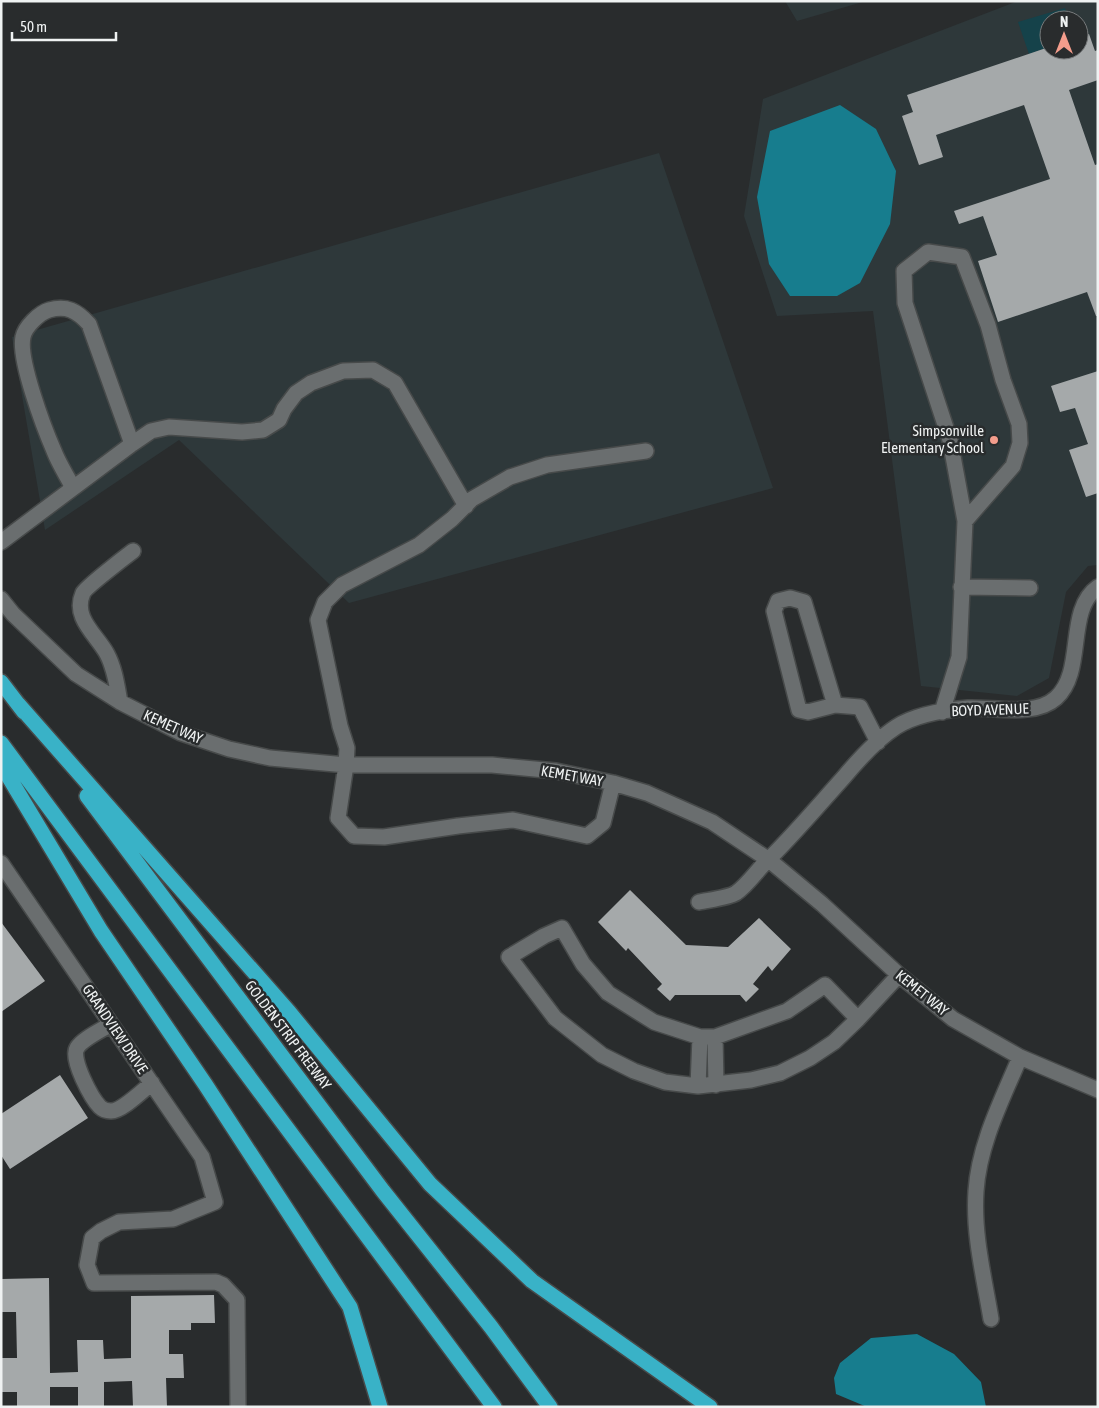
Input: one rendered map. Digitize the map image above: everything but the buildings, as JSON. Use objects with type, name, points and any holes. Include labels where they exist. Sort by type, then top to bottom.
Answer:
[{"type":"highway","name":"GOLDEN STRIP FREEWAY","points":[[1,682],[383,1191],[550,1407]]},
{"type":"highway","points":[[18,704],[289,1012],[430,1184],[532,1281],[710,1407]]},
{"type":"highway","points":[[1,743],[494,1407]]},
{"type":"highway","points":[[1,764],[101,931],[205,1084],[350,1307],[380,1407]]},
{"type":"street","points":[[942,712],[959,657],[964,520],[950,440],[905,303],[904,271],[928,252],[962,257],[988,325],[1003,380],[1019,424],[1020,443],[1013,466],[964,520]]},
{"type":"street","points":[[73,488],[54,452],[27,376],[23,336],[35,318],[45,311],[58,307],[78,312],[89,324],[132,444]]},
{"type":"street","points":[[1,542],[151,431],[169,427],[242,432],[263,430],[279,420],[284,409],[296,393],[311,383],[343,371],[373,370],[395,383],[466,506]]},
{"type":"street","points":[[613,783],[603,823],[587,836],[513,820],[384,837],[354,836],[338,818],[347,748],[340,726],[318,620],[325,602],[342,585],[419,545],[452,519],[472,499],[510,477],[547,465],[646,451]]},
{"type":"street","points":[[120,702],[116,678],[107,654],[84,623],[80,608],[83,592],[133,551]]},
{"type":"street","points":[[961,587],[1030,588]]},
{"type":"street","name":"BOYD AVENUE","points":[[699,902],[735,894],[769,860],[850,769],[895,727],[914,718],[942,712],[967,708],[1027,709],[1045,705],[1055,699],[1065,686],[1071,670],[1082,608],[1090,594],[1098,587]]},
{"type":"street","points":[[835,705],[804,602],[790,598],[778,600],[774,611],[800,710],[808,712],[835,705],[860,707],[878,742]]},
{"type":"street","name":"KEMET WAY","points":[[1,599],[13,614],[76,674],[120,702],[181,733],[229,749],[270,758],[346,765],[492,765],[556,771],[613,783],[647,793],[712,822],[769,860],[822,904],[899,975],[953,1019],[1020,1057],[1098,1090]]},
{"type":"street","name":"GRANDVIEW DRIVE","points":[[1,863],[202,1157],[215,1202],[173,1219],[119,1222],[101,1231],[92,1238],[87,1265],[94,1283],[216,1282],[223,1285],[236,1300],[238,1407]]},
{"type":"street","points":[[858,1020],[825,985],[787,1010],[708,1037],[654,1022],[608,993],[583,964],[562,928],[544,936],[509,957],[555,1018],[602,1055],[634,1071],[665,1082],[698,1086],[751,1080],[780,1073],[810,1058],[834,1042],[858,1020],[899,975]]},
{"type":"street","points":[[111,1024],[88,1038],[76,1049],[74,1058],[80,1074],[101,1108],[108,1111],[117,1110],[152,1083]]},
{"type":"street","points":[[708,1037],[716,1085]]},
{"type":"street","points":[[698,1086],[708,1037]]},
{"type":"street","points":[[991,1319],[977,1233],[976,1191],[982,1150],[1020,1057]]},
{"type":"shaded area","points":[[785,1],[866,1],[797,21]]},
{"type":"shaded area","name":"Simpsonville Elementary School","points":[[1018,1],[1098,1],[1098,565],[1088,566],[1066,592],[1049,678],[1017,696],[921,686],[873,311],[777,316],[744,216],[763,99]]},
{"type":"shaded area","points":[[1039,16],[1039,50],[1029,54],[1018,22]]},
{"type":"shaded area","points":[[659,153],[773,488],[349,603],[179,440],[45,530],[12,337]]},
{"type":"water","points":[[840,105],[876,129],[896,171],[890,224],[860,283],[837,296],[790,296],[769,264],[757,197],[770,131]]},
{"type":"water","points":[[917,1334],[954,1354],[981,1382],[986,1407],[867,1407],[836,1394],[834,1378],[840,1363],[871,1338]]},
{"type":"place","name":"Simpsonville Elementary School","points":[[994,440]]}]
